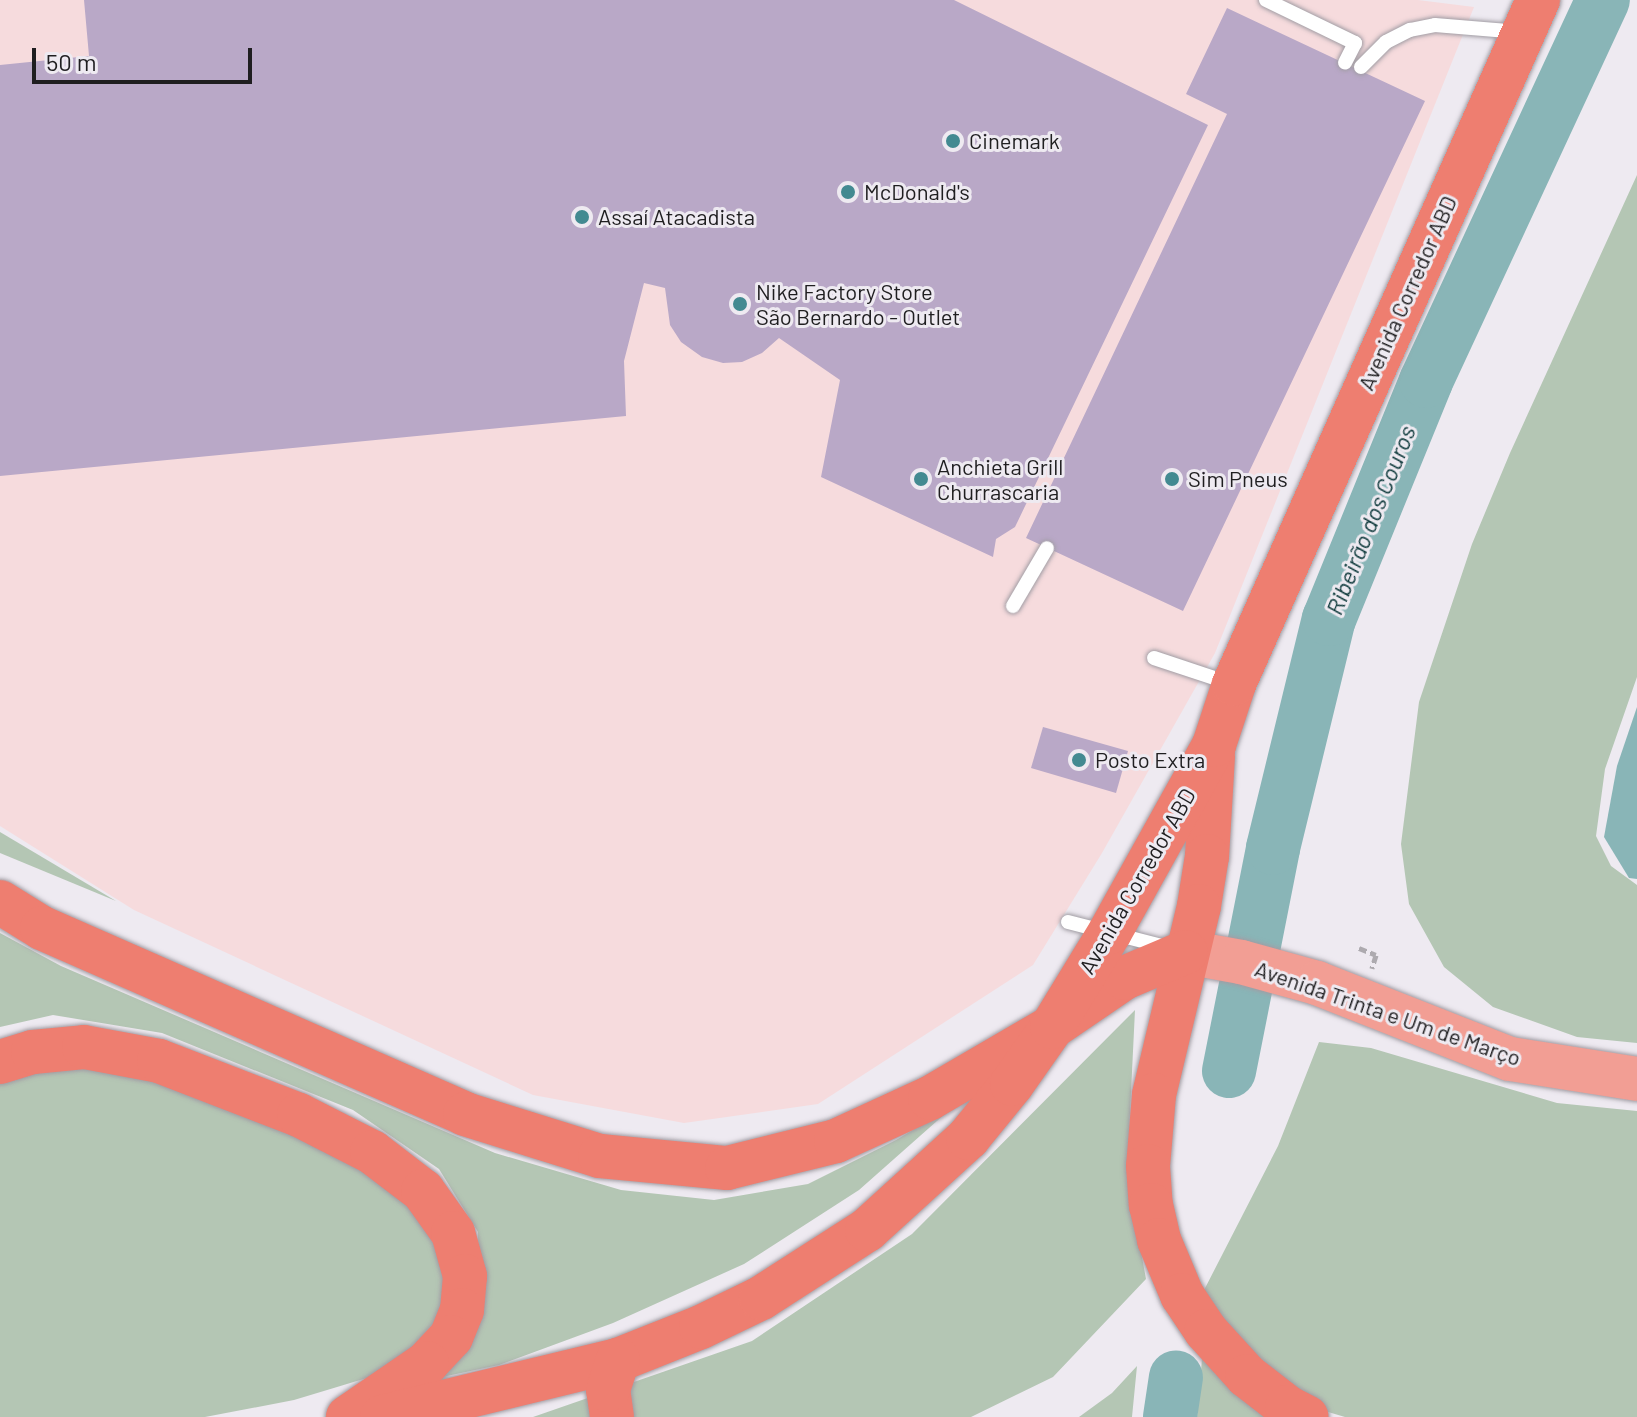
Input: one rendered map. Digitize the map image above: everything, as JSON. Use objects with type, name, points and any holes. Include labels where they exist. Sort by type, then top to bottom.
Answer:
[{"type":"highway","name":"Avenida Corredor ABD","points":[[382,1417],[618,1360],[701,1327],[761,1298],[867,1230],[968,1138],[1052,1027],[1110,932],[1214,745],[1234,684],[1531,16]]},
{"type":"highway","points":[[1214,745],[1199,953],[1154,1095],[1148,1166],[1151,1205],[1159,1240],[1182,1295],[1206,1331],[1247,1376],[1287,1407],[1307,1417]]},
{"type":"highway","points":[[0,902],[42,928],[465,1114],[600,1156],[727,1168],[836,1141],[930,1098],[1052,1027],[1124,978],[1199,953]]},
{"type":"highway","points":[[0,1062],[33,1052],[84,1047],[159,1061],[299,1115],[372,1152],[423,1191],[453,1233],[465,1276],[462,1310],[451,1337],[427,1363],[348,1417]]},
{"type":"highway","points":[[612,1417],[608,1390],[618,1360]]},
{"type":"main road","name":"Avenida Trinta e Um de Março","points":[[1199,953],[1287,973],[1510,1059],[1637,1079]]},
{"type":"lane","points":[[1266,0],[1355,43],[1345,63]]},
{"type":"lane","points":[[1361,67],[1386,42],[1410,30],[1531,16]]},
{"type":"lane","points":[[1013,606],[1047,548]]},
{"type":"lane","points":[[1154,658],[1234,684]]},
{"type":"lane","points":[[1068,922],[1199,953]]},
{"type":"path","points":[[1359,948],[1376,955],[1370,973]]},
{"type":"shaded area","name":"Assaí Atacadista","points":[[0,0],[1418,0],[1474,7],[1215,653],[1102,853],[1033,965],[818,1104],[684,1123],[533,1095],[134,910],[0,826]]},
{"type":"green space","points":[[1637,175],[1637,677],[1605,769],[1596,836],[1611,866],[1637,885],[1637,1043],[1577,1037],[1493,1007],[1444,967],[1409,904],[1401,844],[1419,702],[1472,544],[1510,453]]},
{"type":"green space","points":[[0,832],[116,901],[0,853]]},
{"type":"green space","points":[[0,933],[61,966],[495,1153],[621,1190],[714,1200],[808,1184],[896,1140],[955,1105],[859,1190],[744,1264],[613,1323],[499,1365],[442,1377],[479,1305],[478,1232],[439,1169],[353,1110],[162,1033],[53,1015],[0,1027]]},
{"type":"green space","points":[[1135,1010],[1127,1175],[1146,1279],[1053,1377],[971,1417],[533,1417],[752,1341],[912,1234]]},
{"type":"green space","points":[[1319,1042],[1371,1048],[1557,1103],[1637,1111],[1637,1417],[1345,1417],[1318,1409],[1256,1365],[1201,1296],[1278,1146]]},
{"type":"green space","points":[[84,1057],[233,1101],[404,1194],[441,1238],[451,1277],[443,1313],[390,1371],[294,1400],[205,1417],[0,1417],[0,1077]]},
{"type":"green space","points":[[1202,1359],[1229,1386],[1267,1417],[1197,1417]]},
{"type":"green space","points":[[1137,1366],[1132,1417],[1079,1417],[1112,1393]]},
{"type":"water","points":[[1637,707],[1637,879],[1629,878],[1604,837],[1617,766]]},
{"type":"building","name":"Assaí Atacadista","points":[[84,0],[954,0],[1208,125],[1015,527],[996,539],[993,557],[821,477],[840,380],[779,338],[762,353],[742,362],[723,363],[702,357],[681,342],[670,325],[665,288],[644,283],[624,361],[626,416],[0,476],[0,65],[89,56]]},
{"type":"building","points":[[1227,8],[1425,101],[1183,611],[1026,538],[1227,114],[1186,94]]},
{"type":"building","name":"Posto Extra","points":[[1043,727],[1128,751],[1116,793],[1031,768]]},
{"type":"waterway","name":"Ribeirão dos Couros","points":[[1229,1071],[1273,848],[1329,619],[1426,381],[1603,0]]},
{"type":"waterway","name":"Ribeirão dos Couros","points":[[1170,1417],[1176,1377]]},
{"type":"place","name":"Cinemark","points":[[953,141]]},
{"type":"place","name":"McDonald's","points":[[848,192]]},
{"type":"place","name":"Assaí Atacadista","points":[[582,217]]},
{"type":"place","name":"Nike Factory Store São Bernardo - Outlet","points":[[740,304]]},
{"type":"place","name":"Anchieta Grill Churrascaria","points":[[921,479]]},
{"type":"place","name":"Sim Pneus","points":[[1172,479]]},
{"type":"place","name":"Posto Extra","points":[[1079,760]]}]
